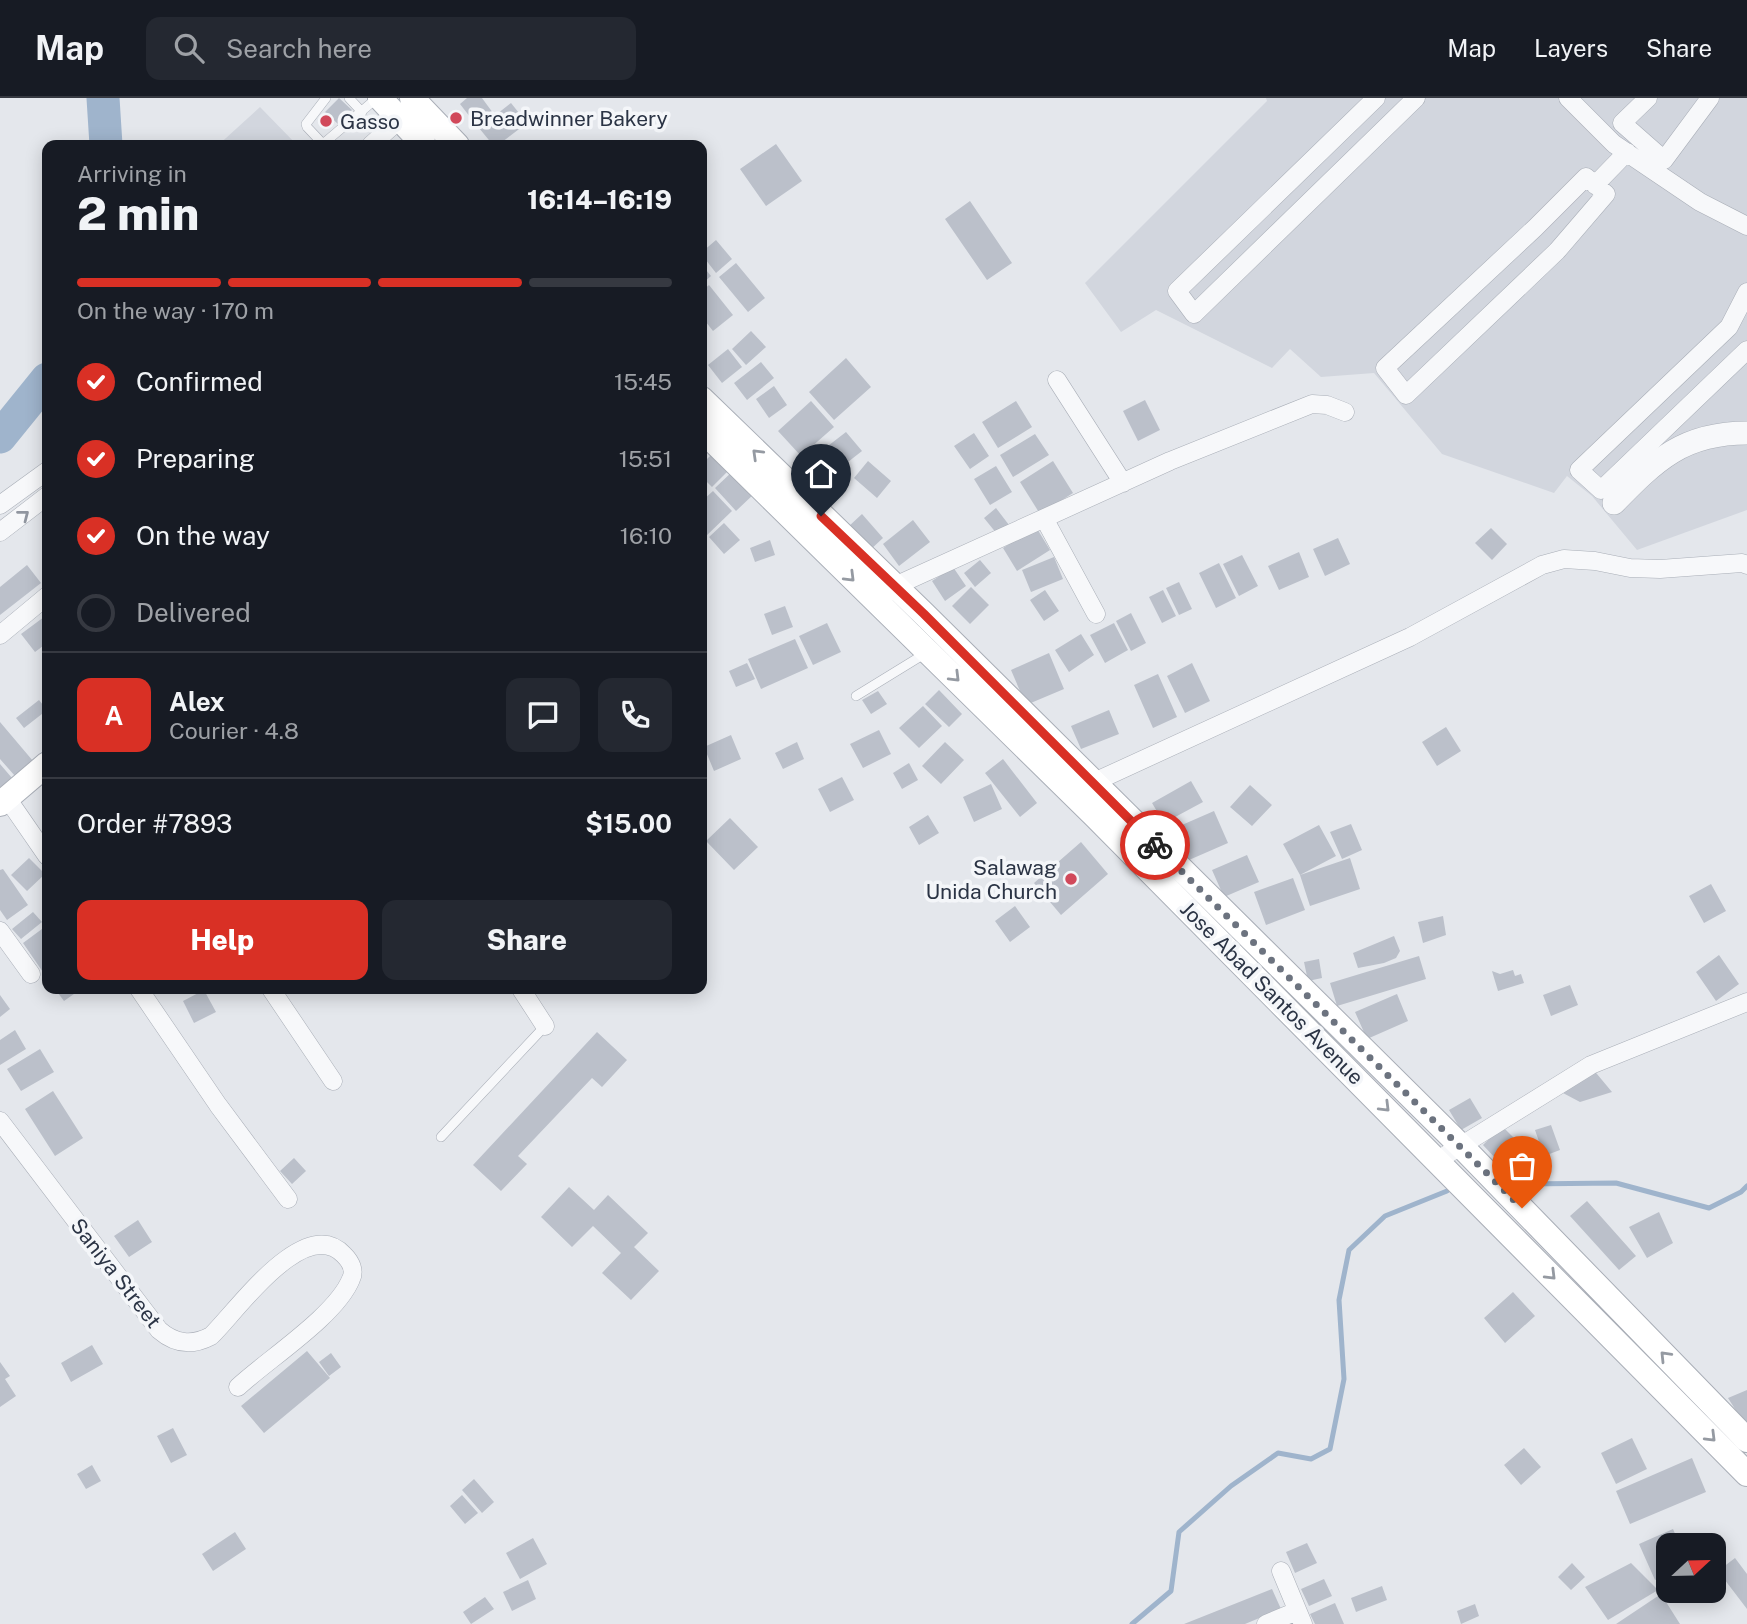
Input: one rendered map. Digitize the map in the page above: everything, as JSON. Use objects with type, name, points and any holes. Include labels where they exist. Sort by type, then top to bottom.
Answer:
[{"type":"main road","points":[[373,103],[410,136]]},
{"type":"main road","points":[[418,105],[452,140]]},
{"type":"main road","name":"Jose Abad Santos Avenue","points":[[707,418],[712,438],[886,595],[1085,791],[1464,1149],[1747,1440]]},
{"type":"main road","points":[[4,801],[42,768]]},
{"type":"main road","name":"Jose Abad Santos Avenue","points":[[1085,791],[1443,1165],[1747,1475]]},
{"type":"street","points":[[1376,98],[1177,291],[1194,314],[1416,98]]},
{"type":"street","points":[[1568,98],[1614,144],[1700,202],[1747,226]]},
{"type":"street","points":[[1648,98],[1622,123],[1664,160],[1710,98]]},
{"type":"street","points":[[393,140],[410,136],[418,105]]},
{"type":"street","points":[[1595,185],[1627,152]]},
{"type":"street","points":[[1587,177],[1595,185],[1606,194],[1558,251],[1406,394],[1385,369],[1587,177]]},
{"type":"street","points":[[1747,292],[1729,327],[1579,470],[1601,490],[1747,350]]},
{"type":"street","points":[[1057,380],[1123,483]]},
{"type":"street","points":[[886,595],[1170,461],[1312,404],[1327,405],[1345,412]]},
{"type":"street","points":[[1614,503],[1651,464],[1670,452],[1695,440],[1724,433],[1747,433]]},
{"type":"street","points":[[0,505],[42,477]]},
{"type":"street","points":[[0,532],[42,500]]},
{"type":"street","points":[[1045,520],[1097,614]]},
{"type":"street","points":[[1085,791],[1410,637],[1542,565],[1564,559],[1595,561],[1630,568],[1660,569],[1742,563],[1747,565]]},
{"type":"street","points":[[0,635],[42,600]]},
{"type":"street","points":[[4,801],[42,850]]},
{"type":"street","points":[[0,931],[30,974]]},
{"type":"street","points":[[142,994],[218,1105],[288,1199]]},
{"type":"street","points":[[274,994],[333,1081]]},
{"type":"street","points":[[524,994],[545,1026]]},
{"type":"street","points":[[1443,1165],[1591,1065],[1747,1002]]},
{"type":"street","name":"Saniya Street","points":[[0,1121],[159,1330],[168,1338],[191,1343],[211,1336],[274,1268],[291,1256],[320,1244],[329,1245],[343,1254],[352,1268],[351,1279],[338,1299],[306,1332],[238,1387]]},
{"type":"street","points":[[1266,1624],[1300,1618],[1281,1571]]},
{"type":"lane","points":[[349,98],[373,103]]},
{"type":"lane","points":[[318,140],[306,124],[328,100]]},
{"type":"lane","points":[[329,140],[347,120],[373,103]]},
{"type":"lane","points":[[856,696],[937,644]]},
{"type":"lane","points":[[441,1137],[545,1026]]},
{"type":"shaded area","points":[[1266,98],[1747,98],[1747,510],[1637,550],[1592,496],[1567,476],[1554,493],[1442,454],[1374,373],[1321,377],[1290,349],[1272,368],[1156,310],[1121,332],[1085,283],[1267,101]]},
{"type":"shaded area","points":[[260,107],[292,140],[224,140]]},
{"type":"building","points":[[339,98],[352,110],[338,124],[325,112]]},
{"type":"building","points":[[467,98],[482,98],[493,113],[477,126],[460,104]]},
{"type":"building","points":[[511,103],[527,123],[505,140],[489,140],[479,128]]},
{"type":"building","points":[[776,144],[802,181],[766,206],[740,169]]},
{"type":"building","points":[[970,201],[1012,263],[987,280],[945,219]]},
{"type":"building","points":[[716,240],[732,259],[716,273],[707,261],[707,248]]},
{"type":"building","points":[[736,263],[765,298],[748,312],[719,277]]},
{"type":"building","points":[[709,285],[733,315],[713,331],[707,323]]},
{"type":"building","points":[[751,331],[766,347],[746,365],[732,349]]},
{"type":"building","points":[[728,349],[742,367],[722,383],[708,365]]},
{"type":"building","points":[[846,358],[871,387],[834,420],[809,392]]},
{"type":"building","points":[[761,362],[774,378],[747,400],[734,383]]},
{"type":"building","points":[[774,386],[787,405],[769,418],[756,399]]},
{"type":"building","points":[[1145,400],[1160,430],[1138,441],[1123,411]]},
{"type":"building","points":[[811,401],[834,427],[801,456],[778,431]]},
{"type":"building","points":[[1016,401],[1032,427],[998,448],[982,422]]},
{"type":"building","points":[[846,432],[862,451],[839,469],[824,449]]},
{"type":"building","points":[[974,433],[989,456],[970,469],[954,446]]},
{"type":"building","points":[[1035,434],[1049,455],[1013,477],[1000,455]]},
{"type":"building","points":[[713,453],[729,470],[712,487],[707,482],[707,459]]},
{"type":"building","points":[[819,454],[834,473],[811,491],[796,472]]},
{"type":"building","points":[[868,461],[891,481],[877,498],[854,478]]},
{"type":"building","points":[[1053,461],[1073,493],[1040,514],[1020,482]]},
{"type":"building","points":[[996,466],[1012,492],[990,505],[974,479]]},
{"type":"building","points":[[734,470],[755,493],[736,511],[715,488]]},
{"type":"building","points":[[713,491],[732,511],[707,535],[707,496]]},
{"type":"building","points":[[996,508],[1009,525],[997,534],[984,518]]},
{"type":"building","points":[[862,514],[883,538],[869,551],[848,527]]},
{"type":"building","points":[[913,520],[930,542],[899,566],[883,544]]},
{"type":"building","points":[[724,523],[740,540],[724,554],[709,537]]},
{"type":"building","points":[[1036,527],[1050,550],[1017,571],[1003,548]]},
{"type":"building","points":[[1491,528],[1507,544],[1492,560],[1475,543]]},
{"type":"building","points":[[1338,538],[1350,564],[1325,576],[1313,549]]},
{"type":"building","points":[[770,540],[775,555],[755,562],[750,548]]},
{"type":"building","points":[[1299,552],[1309,577],[1279,590],[1268,566]]},
{"type":"building","points":[[1242,555],[1258,586],[1239,596],[1223,564]]},
{"type":"building","points":[[1054,557],[1063,579],[1031,592],[1022,570]]},
{"type":"building","points":[[980,560],[991,573],[975,587],[964,573]]},
{"type":"building","points":[[1219,563],[1236,598],[1216,608],[1199,573]]},
{"type":"building","points":[[27,565],[41,583],[0,615],[0,587]]},
{"type":"building","points":[[953,567],[966,586],[945,601],[932,581]]},
{"type":"building","points":[[1179,582],[1192,609],[1179,615],[1166,588]]},
{"type":"building","points":[[971,587],[989,605],[970,624],[952,606]]},
{"type":"building","points":[[1045,590],[1059,611],[1044,621],[1030,600]]},
{"type":"building","points":[[1163,590],[1176,616],[1162,623],[1149,597]]},
{"type":"building","points":[[785,606],[793,627],[772,635],[764,614]]},
{"type":"building","points":[[1131,613],[1146,643],[1131,651],[1116,621]]},
{"type":"building","points":[[42,618],[42,647],[35,652],[21,634]]},
{"type":"building","points":[[827,623],[841,652],[813,665],[799,636]]},
{"type":"building","points":[[1114,623],[1128,650],[1105,663],[1090,635]]},
{"type":"building","points":[[1081,634],[1094,655],[1069,672],[1055,650]]},
{"type":"building","points":[[795,639],[808,668],[761,689],[748,659]]},
{"type":"building","points":[[1049,653],[1064,689],[1026,705],[1011,670]]},
{"type":"building","points":[[747,663],[755,679],[736,687],[729,671]]},
{"type":"building","points":[[1192,663],[1210,701],[1185,713],[1167,676]]},
{"type":"building","points":[[1158,674],[1177,717],[1153,728],[1134,685]]},
{"type":"building","points":[[939,690],[962,714],[949,727],[925,704]]},
{"type":"building","points":[[878,691],[887,704],[871,714],[862,700]]},
{"type":"building","points":[[39,700],[42,704],[42,714],[24,728],[16,718]]},
{"type":"building","points":[[923,706],[942,726],[919,748],[899,728]]},
{"type":"building","points":[[1109,710],[1119,734],[1081,749],[1071,726]]},
{"type":"building","points":[[0,722],[33,761],[15,776],[0,759]]},
{"type":"building","points":[[1446,727],[1461,751],[1437,766],[1422,742]]},
{"type":"building","points":[[879,730],[891,754],[863,768],[850,744]]},
{"type":"building","points":[[731,735],[741,759],[714,771],[707,754],[707,746]]},
{"type":"building","points":[[797,742],[804,759],[783,769],[775,753]]},
{"type":"building","points":[[945,742],[964,760],[941,784],[922,766]]},
{"type":"building","points":[[1003,759],[1037,803],[1020,817],[985,773]]},
{"type":"building","points":[[909,763],[918,780],[902,789],[893,773]]},
{"type":"building","points":[[0,764],[12,778],[0,788]]},
{"type":"building","points":[[842,777],[854,800],[830,812],[818,789]]},
{"type":"building","points":[[1191,781],[1203,802],[1164,823],[1152,803]]},
{"type":"building","points":[[991,784],[1002,809],[974,822],[963,797]]},
{"type":"building","points":[[1250,785],[1272,805],[1252,826],[1230,807]]},
{"type":"building","points":[[1214,811],[1228,843],[1189,860],[1175,828]]},
{"type":"building","points":[[928,815],[939,833],[919,845],[909,827]]},
{"type":"building","points":[[730,818],[758,847],[734,870],[707,840]]},
{"type":"building","points":[[1351,824],[1362,850],[1342,859],[1330,832]]},
{"type":"building","points":[[1319,825],[1336,856],[1300,875],[1283,844]]},
{"type":"building","name":"Salawag Unida Church","points":[[1081,842],[1108,874],[1061,915],[1034,883]]},
{"type":"building","points":[[1247,855],[1259,882],[1224,897],[1212,870]]},
{"type":"building","points":[[29,858],[42,871],[42,877],[27,891],[11,875]]},
{"type":"building","points":[[1350,858],[1360,889],[1310,906],[1300,875]]},
{"type":"building","points":[[3,869],[28,905],[7,920],[0,910],[0,870]]},
{"type":"building","points":[[1293,878],[1305,910],[1266,925],[1254,892]]},
{"type":"building","points":[[1711,884],[1726,911],[1704,923],[1689,896]]},
{"type":"building","points":[[1015,906],[1030,927],[1010,942],[995,921]]},
{"type":"building","points":[[33,912],[42,922],[21,939],[12,929]]},
{"type":"building","points":[[1443,916],[1446,935],[1423,943],[1418,922]]},
{"type":"building","points":[[42,929],[42,971],[23,943]]},
{"type":"building","points":[[1394,936],[1400,951],[1396,958],[1358,968],[1353,953]]},
{"type":"building","points":[[1719,955],[1739,984],[1716,1001],[1696,972]]},
{"type":"building","points":[[1419,956],[1426,979],[1337,1006],[1330,983]]},
{"type":"building","points":[[1319,959],[1322,978],[1308,981],[1304,962]]},
{"type":"building","points":[[1513,970],[1515,976],[1521,974],[1524,983],[1498,991],[1492,971],[1500,974]]},
{"type":"building","points":[[1570,985],[1578,1005],[1551,1016],[1543,995]]},
{"type":"building","points":[[59,994],[74,994],[64,1001]]},
{"type":"building","points":[[196,994],[206,994],[216,1012],[194,1023],[183,1001]]},
{"type":"building","points":[[1397,994],[1408,1021],[1367,1039],[1355,1012]]},
{"type":"building","points":[[0,995],[10,1009],[0,1017]]},
{"type":"building","points":[[15,1030],[26,1049],[0,1065],[0,1040]]},
{"type":"building","points":[[597,1032],[627,1060],[602,1087],[592,1078],[518,1156],[527,1164],[501,1191],[473,1165]]},
{"type":"building","points":[[40,1049],[54,1072],[21,1091],[7,1069]]},
{"type":"building","points":[[1592,1068],[1612,1092],[1580,1102],[1563,1093]]},
{"type":"building","points":[[53,1091],[83,1138],[55,1156],[25,1109]]},
{"type":"building","points":[[1470,1098],[1482,1118],[1461,1130],[1449,1110]]},
{"type":"building","points":[[1551,1125],[1560,1150],[1544,1156],[1535,1130]]},
{"type":"building","points":[[1502,1126],[1516,1140],[1496,1159],[1483,1145]]},
{"type":"building","points":[[294,1158],[306,1171],[292,1184],[280,1171]]},
{"type":"building","points":[[569,1187],[594,1210],[608,1195],[648,1233],[634,1247],[659,1271],[631,1300],[602,1273],[621,1253],[593,1226],[572,1247],[541,1217]]},
{"type":"building","points":[[1587,1201],[1636,1256],[1619,1270],[1570,1216]]},
{"type":"building","points":[[1659,1212],[1673,1243],[1647,1258],[1629,1227]]},
{"type":"building","points":[[138,1220],[152,1242],[129,1257],[114,1236]]},
{"type":"building","points":[[1513,1292],[1535,1316],[1505,1343],[1484,1318]]},
{"type":"building","points":[[92,1345],[103,1364],[71,1382],[61,1363]]},
{"type":"building","points":[[307,1351],[330,1378],[264,1433],[241,1406]]},
{"type":"building","points":[[331,1353],[341,1367],[329,1376],[319,1362]]},
{"type":"building","points":[[0,1362],[10,1376],[5,1379],[16,1396],[0,1407]]},
{"type":"building","points":[[1747,1390],[1747,1422],[1742,1420],[1728,1398]]},
{"type":"building","points":[[173,1428],[187,1455],[171,1463],[157,1436]]},
{"type":"building","points":[[1632,1438],[1647,1469],[1616,1484],[1601,1453]]},
{"type":"building","points":[[1524,1448],[1541,1467],[1521,1485],[1504,1465]]},
{"type":"building","points":[[1692,1458],[1706,1492],[1630,1524],[1616,1491]]},
{"type":"building","points":[[92,1465],[101,1481],[86,1489],[77,1474]]},
{"type":"building","points":[[474,1479],[494,1502],[482,1513],[462,1490]]},
{"type":"building","points":[[462,1495],[478,1513],[465,1524],[450,1506]]},
{"type":"building","points":[[235,1532],[246,1549],[213,1571],[202,1554]]},
{"type":"building","points":[[1656,1536],[1655,1580],[1639,1544]]},
{"type":"building","points":[[533,1538],[547,1564],[520,1579],[506,1553]]},
{"type":"building","points":[[1307,1543],[1317,1563],[1295,1573],[1286,1552]]},
{"type":"building","points":[[1735,1558],[1747,1574],[1747,1609],[1726,1581],[1726,1565]]},
{"type":"building","points":[[1572,1563],[1585,1577],[1571,1590],[1558,1577]]},
{"type":"building","points":[[1631,1563],[1656,1588],[1656,1591],[1608,1620],[1585,1587]]},
{"type":"building","points":[[1324,1579],[1332,1596],[1309,1606],[1301,1589]]},
{"type":"building","points":[[528,1580],[536,1599],[512,1611],[503,1592]]},
{"type":"building","points":[[1382,1586],[1387,1600],[1356,1612],[1351,1598]]},
{"type":"building","points":[[1272,1589],[1281,1609],[1245,1624],[1184,1624]]},
{"type":"building","points":[[485,1597],[494,1609],[471,1624],[463,1612]]},
{"type":"building","points":[[1656,1597],[1656,1603],[1667,1603],[1680,1624],[1616,1624]]},
{"type":"building","points":[[1335,1603],[1344,1624],[1315,1624],[1310,1614]]},
{"type":"building","points":[[1475,1604],[1479,1616],[1461,1624],[1457,1611]]},
{"type":"waterway","points":[[103,98],[106,140]]},
{"type":"waterway","points":[[0,437],[42,385]]},
{"type":"waterway","points":[[1522,1184],[1616,1183],[1709,1208],[1741,1192],[1747,1186]]},
{"type":"waterway","points":[[1132,1624],[1171,1591],[1179,1532],[1231,1486],[1278,1453],[1311,1459],[1330,1449],[1344,1379],[1339,1300],[1349,1250],[1385,1216],[1447,1191]]},
{"type":"way so far","points":[[1155,845],[1522,1208]]},
{"type":"place","name":"Breadwinner Bakery","points":[[456,118]]},
{"type":"place","name":"Gasso","points":[[326,121]]},
{"type":"place","name":"Salawag Unida Church","points":[[1071,879]]},
{"type":"route","points":[[821,516],[924,614],[1155,845]]}]
